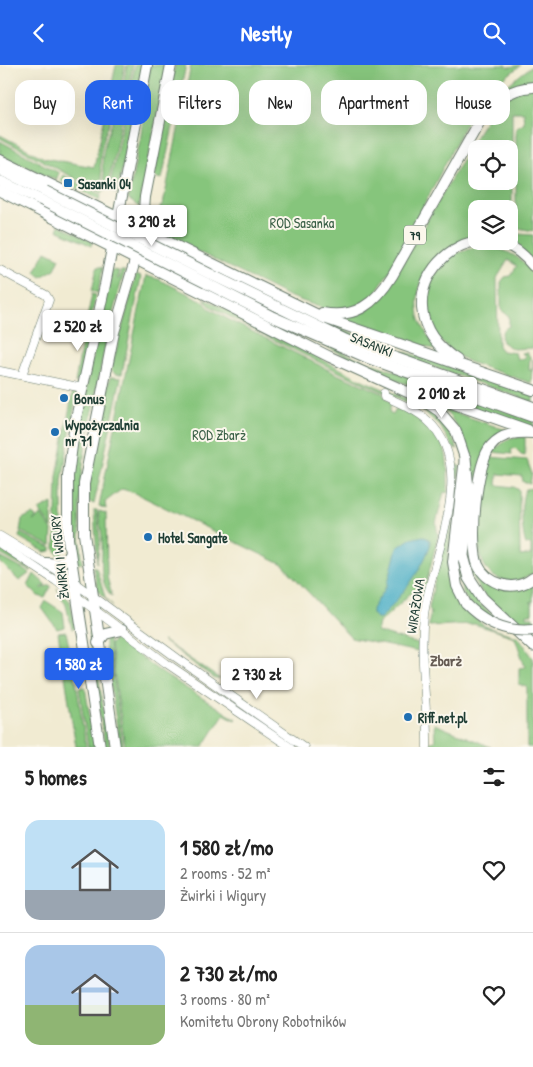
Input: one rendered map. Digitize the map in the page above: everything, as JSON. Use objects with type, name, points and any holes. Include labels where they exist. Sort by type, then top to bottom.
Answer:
[{"type":"highway","points":[[465,458],[469,483],[463,556],[469,578],[482,598],[533,647]]},
{"type":"main road","points":[[118,217],[147,65]]},
{"type":"main road","points":[[143,229],[145,197],[171,65]]},
{"type":"main road","name":"79","points":[[0,159],[309,311],[337,315],[350,314],[368,306],[379,296],[489,108],[512,91],[533,87]]},
{"type":"main road","points":[[0,170],[43,195],[208,278]]},
{"type":"main road","points":[[0,181],[43,195]]},
{"type":"main road","points":[[0,191],[386,388],[416,396],[439,411],[456,431],[465,458],[453,562],[457,586],[466,604],[483,619],[496,626],[511,630],[533,631]]},
{"type":"main road","name":"ŻWIRKI I WIGURY","points":[[100,747],[70,554],[67,523],[68,476],[83,388],[118,217]]},
{"type":"main road","name":"ŻWIRKI I WIGURY","points":[[115,747],[98,643],[83,518],[85,474],[110,348],[143,229]]},
{"type":"main road","points":[[487,374],[449,355],[431,336],[424,322],[422,307],[423,289],[427,277],[441,258],[453,249],[466,243],[502,244],[522,255],[533,266]]},
{"type":"main road","name":"SASANKI","points":[[208,278],[346,340],[533,407]]},
{"type":"main road","name":"SASANKI","points":[[208,278],[271,316],[368,358],[533,417]]},
{"type":"main road","points":[[309,311],[356,331],[533,390]]},
{"type":"main road","points":[[386,388],[427,394],[533,433]]},
{"type":"main road","points":[[533,433],[517,433],[504,436],[486,452],[479,478],[474,542],[481,571],[492,580],[506,586],[516,586],[533,578]]},
{"type":"main road","points":[[46,563],[60,564],[70,554]]},
{"type":"main road","points":[[98,643],[105,634],[122,630]]},
{"type":"street","points":[[0,270],[48,296],[50,299],[22,375]]},
{"type":"street","points":[[0,371],[83,388]]},
{"type":"street","name":"WIRAŻOWA","points":[[386,388],[384,396],[416,412],[433,426],[448,451],[452,471],[448,508],[424,614],[423,657],[427,747]]},
{"type":"street","points":[[0,536],[46,563],[75,583],[304,747]]},
{"type":"street","points":[[0,544],[290,747]]},
{"type":"green space","points":[[116,65],[125,65],[122,80],[113,80]]},
{"type":"green space","points":[[127,65],[133,65],[130,80],[124,80]]},
{"type":"green space","points":[[135,65],[143,65],[140,80],[132,80]]},
{"type":"green space","points":[[150,65],[167,65],[164,80],[161,80],[161,95],[139,207],[128,199],[142,125],[151,125],[151,80],[148,80]]},
{"type":"green space","points":[[175,65],[186,65],[183,80],[172,80]]},
{"type":"green space","name":"ROD Sasanka","points":[[191,65],[506,65],[509,67],[521,65],[502,80],[437,80],[437,125],[465,125],[393,266],[373,296],[353,309],[328,310],[288,296],[160,233],[162,228],[160,207],[163,205],[179,125],[239,125],[239,80],[188,80]]},
{"type":"green space","points":[[533,65],[533,231],[518,228],[516,190],[518,190],[518,140],[516,140],[516,127],[524,123],[523,112],[512,112],[512,140],[473,140],[482,125],[510,125],[510,83]]},
{"type":"green space","points":[[103,125],[108,125],[100,157],[105,190],[102,193],[0,138],[0,135],[44,158],[94,167]]},
{"type":"green space","points":[[112,125],[120,125],[107,189],[104,177],[103,156]]},
{"type":"green space","points":[[122,125],[131,125],[117,194],[109,189]]},
{"type":"green space","points":[[164,125],[173,125],[162,179],[154,177]]},
{"type":"green space","points":[[0,141],[59,173],[56,180],[0,155]]},
{"type":"green space","points":[[468,149],[468,190],[512,190],[512,200],[468,200],[468,240],[451,247],[440,255],[424,276],[419,289],[419,316],[436,350],[343,320],[366,311],[383,297]]},
{"type":"green space","points":[[63,175],[101,195],[100,200],[60,180]]},
{"type":"green space","points":[[59,225],[93,242],[92,246],[57,230]]},
{"type":"green space","points":[[518,234],[533,235],[533,260],[518,248]]},
{"type":"green space","points":[[468,249],[500,250],[510,253],[522,261],[533,273],[533,348],[513,349],[502,342],[502,332],[509,326],[509,316],[501,310],[501,282],[505,277],[510,276],[517,266],[508,260],[497,278],[498,346],[502,351],[515,353],[517,359],[525,358],[525,355],[521,353],[527,352],[530,357],[529,370],[532,370],[531,383],[469,362],[454,353],[437,338],[426,310],[432,278],[452,255]]},
{"type":"green space","points":[[46,251],[60,258],[55,269],[41,277],[35,272]]},
{"type":"green space","points":[[97,267],[103,267],[98,293],[92,291]]},
{"type":"green space","points":[[111,270],[119,271],[117,278],[119,279],[121,271],[125,271],[106,340],[85,450],[80,494],[83,563],[77,564],[74,489],[77,452],[88,380]]},
{"type":"green space","points":[[136,275],[141,277],[122,374],[115,374],[111,370]]},
{"type":"green space","name":"ROD Zbarż","points":[[146,276],[158,279],[203,301],[209,308],[233,322],[339,375],[382,393],[391,403],[389,413],[393,415],[396,409],[411,412],[434,432],[444,447],[446,454],[448,493],[444,492],[436,523],[438,536],[423,596],[411,593],[379,623],[377,632],[418,644],[418,652],[351,638],[283,565],[135,493],[122,489],[105,502],[106,509],[99,506]]},
{"type":"green space","points":[[92,294],[96,295],[90,324],[86,323]]},
{"type":"green space","points":[[204,298],[358,378],[423,406],[447,428],[458,449],[453,448],[440,426],[420,408],[341,373],[260,333],[210,306]]},
{"type":"green space","points":[[292,309],[373,341],[533,395],[533,402],[354,339]]},
{"type":"green space","points":[[279,323],[352,356],[533,421],[533,429],[390,378]]},
{"type":"green space","points":[[85,326],[91,327],[91,330],[80,379],[75,383]]},
{"type":"green space","points":[[110,377],[121,378],[94,504],[88,501],[91,466]]},
{"type":"green space","points":[[73,390],[76,392],[76,397],[62,481],[62,558],[55,550],[57,476]]},
{"type":"green space","points":[[442,408],[506,430],[476,481],[473,481],[465,441],[455,424]]},
{"type":"green space","points":[[525,437],[525,455],[515,448],[511,450],[512,454],[491,452],[510,438]]},
{"type":"green space","points":[[453,457],[455,457],[457,466],[460,466],[448,553],[449,576],[453,591],[470,614],[483,625],[518,636],[533,658],[533,747],[527,747],[527,687],[519,685],[519,668],[525,667],[515,637],[474,624],[428,626],[431,612],[429,608],[455,481]]},
{"type":"green space","points":[[488,457],[527,460],[532,474],[530,484],[523,482],[522,476],[498,474],[497,485],[514,487],[519,490],[520,556],[531,555],[531,545],[526,544],[522,525],[522,500],[526,489],[533,488],[533,573],[518,581],[500,579],[489,572],[482,560],[478,524],[482,486]]},
{"type":"green space","points":[[52,503],[52,528],[39,510]]},
{"type":"green space","points":[[94,510],[97,510],[100,541],[97,563]]},
{"type":"green space","points":[[99,511],[106,513],[107,577],[112,596],[104,584]]},
{"type":"green space","points":[[32,514],[36,517],[33,521],[41,515],[52,530],[51,546],[20,531],[22,519]]},
{"type":"green space","points":[[472,526],[485,580],[533,583],[533,602],[530,602],[532,603],[532,614],[527,614],[527,617],[533,617],[533,641],[492,604],[475,582],[470,570],[468,557]]},
{"type":"green space","points":[[20,533],[51,548],[51,551],[45,552],[19,537]]},
{"type":"green space","points":[[460,535],[463,574],[467,586],[481,605],[506,625],[478,611],[465,596],[461,587],[458,566]]},
{"type":"green space","points":[[0,549],[32,570],[0,554]]},
{"type":"green space","points":[[0,557],[30,573],[19,581],[0,562]]},
{"type":"green space","points":[[93,567],[96,567],[105,597],[113,606],[98,591]]},
{"type":"green space","points":[[34,574],[46,585],[41,587],[41,589],[50,585],[51,587],[45,598],[38,596],[28,586]]},
{"type":"green space","points":[[57,588],[70,601],[76,628],[72,629],[66,605]]},
{"type":"green space","points":[[46,601],[63,612],[65,627],[57,629],[42,608]]},
{"type":"green space","points":[[66,632],[73,665],[64,668],[58,633]]},
{"type":"green space","points":[[91,632],[110,747],[105,747],[88,633]]},
{"type":"green space","points":[[108,636],[123,747],[120,747],[105,648],[105,641]]},
{"type":"green space","points":[[115,639],[165,675],[236,719],[224,714],[203,747],[125,747],[110,644]]},
{"type":"green space","points":[[163,641],[220,679],[215,679]]},
{"type":"green space","points":[[74,669],[86,747],[76,747],[64,670]]},
{"type":"green space","points":[[85,687],[95,747],[88,747],[79,688]]},
{"type":"green space","points":[[434,724],[491,747],[430,747],[430,742],[435,741]]},
{"type":"water","points":[[423,536],[430,540],[430,546],[421,567],[396,601],[381,618],[377,618],[372,614],[372,609],[387,586],[397,548],[410,539]]},
{"type":"place","name":"Sasanki 04","points":[[68,183]]},
{"type":"place","name":"Bonus","points":[[64,398]]},
{"type":"place","name":"Wypożyczalnia nr 71","points":[[55,432]]},
{"type":"place","name":"Hotel Sangate","points":[[148,537]]},
{"type":"place","name":"Riff.net.pl","points":[[408,717]]},
{"type":"district","name":"Zbarż","points":[[446,660]]}]
